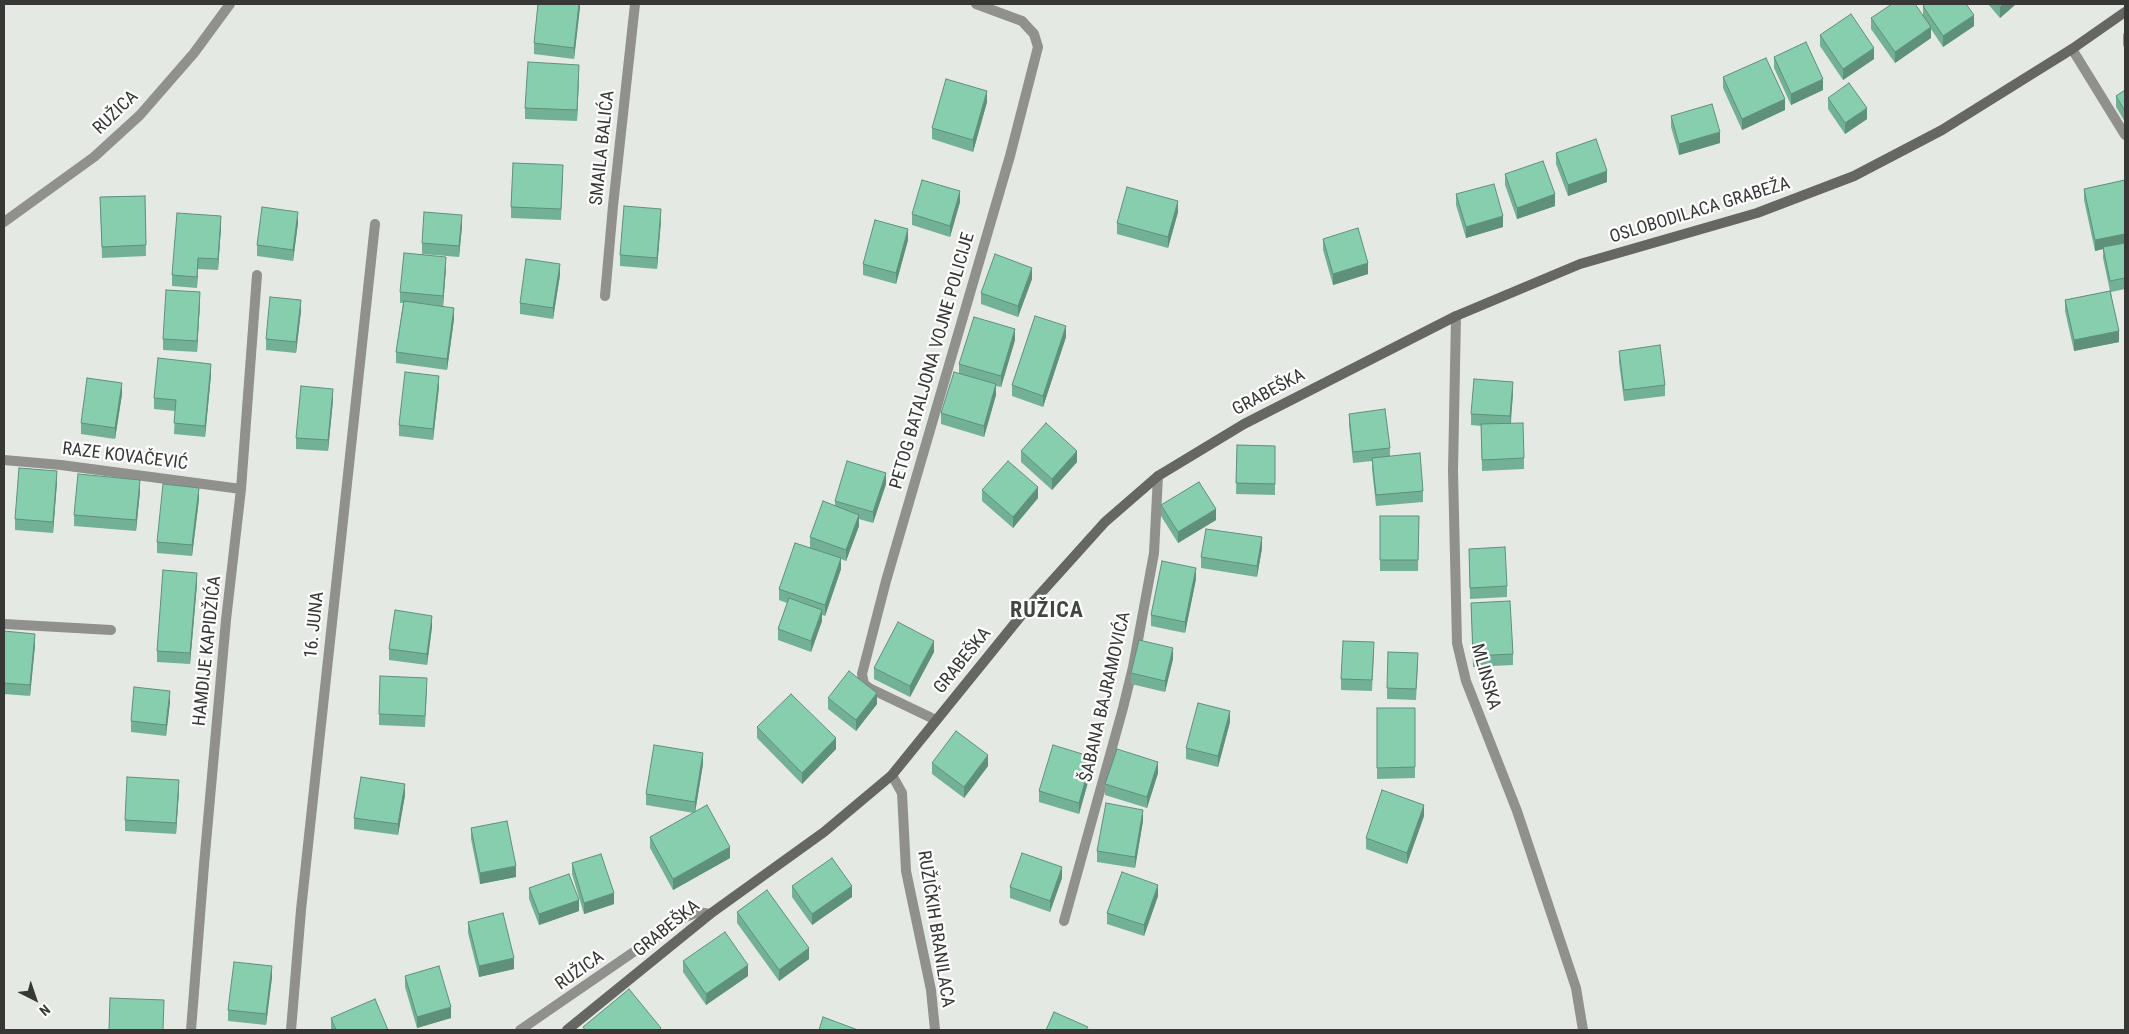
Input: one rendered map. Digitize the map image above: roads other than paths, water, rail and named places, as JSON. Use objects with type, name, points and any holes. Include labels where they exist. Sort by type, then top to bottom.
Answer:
[{"type":"street","name":"RUŽICA","points":[[4,222],[94,157],[140,115],[194,53],[230,4]]},
{"type":"street","name":"SMAILA BALIĆA","points":[[605,296],[635,4]]},
{"type":"street","name":"PETOG BATALJONA VOJNE POLICIJE","points":[[936,720],[869,688],[864,684],[862,674],[886,581],[1010,156],[1038,47],[1034,34],[1022,21],[976,4]]},
{"type":"street","name":"OSLOBODILACA GRABEŽA","points":[[1456,316],[1580,264],[1757,213],[1854,176],[1942,130],[2072,49],[2125,12]]},
{"type":"street","points":[[2072,49],[2125,135]]},
{"type":"street","name":"16. JUNA","points":[[291,1030],[300,910],[375,224]]},
{"type":"street","name":"HAMDIJE KAPIDŽIĆA","points":[[191,1030],[204,855],[226,620],[241,489],[257,274]]},
{"type":"street","name":"GRABEŠKA","points":[[567,1030],[710,914],[824,832],[892,775],[1024,612],[1105,522],[1158,476],[1244,424],[1456,316]]},
{"type":"street","name":"MLINSKA","points":[[1456,316],[1453,472],[1457,643],[1466,681],[1517,811],[1576,988],[1583,1030]]},
{"type":"street","name":"RAZE KOVAČEVIĆ","points":[[4,460],[62,465],[241,489]]},
{"type":"street","name":"ŠABANA BAJRAMOVIĆA","points":[[1064,921],[1124,708],[1133,667],[1154,554],[1158,476]]},
{"type":"street","points":[[4,624],[111,630]]},
{"type":"street","name":"RUŽIČKIH BRANILACA","points":[[892,775],[902,793],[906,871],[931,990],[934,1030]]},
{"type":"street","name":"RUŽICA","points":[[520,1030],[684,918],[698,912],[710,914]]},
{"type":"district","name":"RUŽICA","points":[[1047,611]]}]
